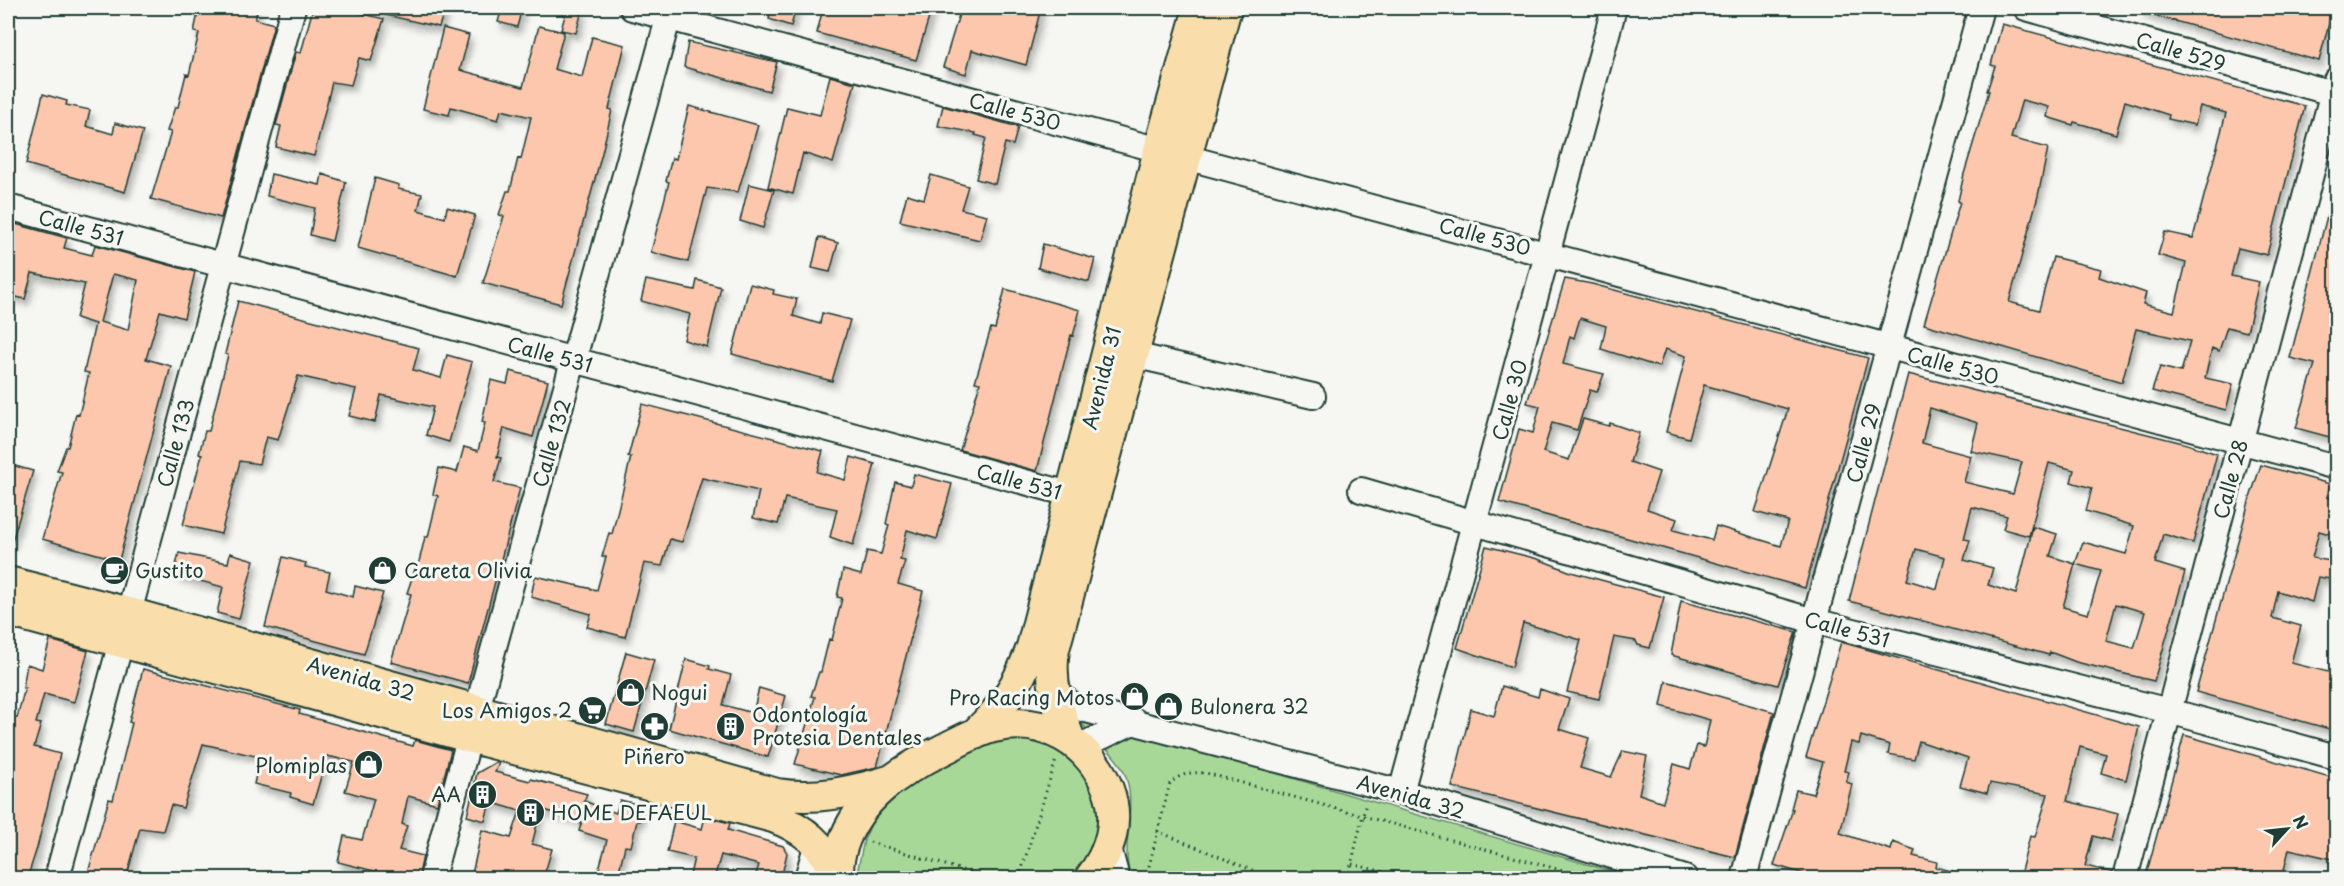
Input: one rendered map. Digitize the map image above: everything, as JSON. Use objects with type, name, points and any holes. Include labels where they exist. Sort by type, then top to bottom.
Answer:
[{"type":"main road","name":"Avenida 31","points":[[975,734],[1005,702],[1026,666],[1133,355],[1199,8]]},
{"type":"main road","name":"Avenida 31","points":[[1071,741],[1053,691],[1052,665],[1082,498],[1173,154],[1226,8]]},
{"type":"main road","name":"Avenida 32","points":[[8,582],[129,613],[472,724],[791,823],[818,843],[838,876]]},
{"type":"main road","name":"Avenida 32","points":[[8,611],[122,642],[777,794],[801,798],[826,796],[889,781]]},
{"type":"main road","points":[[838,876],[846,836],[864,805],[889,781],[925,758],[975,734],[994,727],[1014,724],[1034,725],[1071,741],[1091,759],[1102,775],[1113,811],[1113,830],[1109,848],[1090,879]]},
{"type":"street","name":"Calle 133","points":[[57,879],[293,8]]},
{"type":"street","name":"Calle 530","points":[[632,8],[669,12],[1173,154],[1549,253],[1889,348],[2337,467]]},
{"type":"street","name":"Calle 30","points":[[1401,792],[1614,8]]},
{"type":"street","name":"Calle 29","points":[[1744,879],[1982,8]]},
{"type":"street","name":"Calle 529","points":[[2026,8],[2335,89]]},
{"type":"street","name":"Calle 132","points":[[432,879],[472,724],[575,360],[669,12]]},
{"type":"street","name":"Calle 28","points":[[2125,879],[2335,89]]},
{"type":"street","name":"Calle 531","points":[[8,207],[1082,498]]},
{"type":"street","points":[[1133,355],[1312,396]]},
{"type":"street","name":"Calle 531","points":[[1361,490],[1814,621],[2169,711],[2337,757]]},
{"type":"street","name":"Avenida 32","points":[[1053,691],[1078,708],[1401,792],[1685,879]]},
{"type":"street","points":[[1071,741],[1104,736],[1135,721]]},
{"type":"street","points":[[807,879],[818,843]]},
{"type":"street","points":[[1109,848],[1117,879]]},
{"type":"path","points":[[1019,879],[1071,741]]},
{"type":"path","points":[[1146,879],[1170,783],[1178,776],[1196,772],[1363,815],[1590,879]]},
{"type":"path","points":[[1348,879],[1372,784]]},
{"type":"path","points":[[1157,831],[1271,879]]},
{"type":"path","points":[[846,836],[988,879]]},
{"type":"path","points":[[1352,864],[1396,875],[1395,879]]},
{"type":"green space","points":[[1087,718],[1634,878],[1131,878],[1127,852],[1130,812],[1128,785],[1124,772],[1115,758],[1081,723],[1081,719]]},
{"type":"green space","points":[[1009,737],[1064,737],[1107,804],[1092,852],[1070,878],[856,878],[864,840],[884,795],[952,750]]},
{"type":"building","points":[[199,8],[258,8],[255,19],[274,24],[221,218],[151,199],[171,132],[167,131],[175,107],[178,107],[186,74],[189,75],[199,33],[194,32]]},
{"type":"building","points":[[313,8],[340,8],[384,19],[371,61],[359,58],[351,85],[332,82],[314,156],[276,147],[281,126],[276,125],[296,52],[301,53]]},
{"type":"building","points":[[378,8],[445,8],[439,27],[377,13]]},
{"type":"building","points":[[502,8],[522,8],[517,27],[498,22]]},
{"type":"building","points":[[567,8],[582,11],[576,33],[561,30]]},
{"type":"building","points":[[771,8],[796,8],[791,26],[769,19]]},
{"type":"building","points":[[823,8],[932,8],[916,60],[817,33]]},
{"type":"building","points":[[961,8],[1041,8],[1026,65],[972,50],[966,74],[943,67]]},
{"type":"building","points":[[2142,8],[2333,8],[2319,61],[2142,12]]},
{"type":"building","points":[[2002,24],[2305,106],[2267,255],[2238,248],[2231,276],[2259,282],[2247,332],[2227,327],[2219,351],[2212,348],[2205,378],[2233,384],[2226,410],[2152,391],[2160,367],[2181,372],[2190,341],[2136,329],[2122,382],[1924,324],[1960,202],[1958,201],[1964,174],[1989,91],[1987,91],[1995,66],[1991,65]],"holes":[[[2022,100],[2049,107],[2047,117],[2116,134],[2125,101],[2169,115],[2168,119],[2195,125],[2200,106],[2226,113],[2193,238],[2165,232],[2158,255],[2186,263],[2174,312],[2143,304],[2146,293],[2099,277],[2101,269],[2053,257],[2039,310],[2009,302],[2038,196],[2048,148],[2011,138]]]},
{"type":"building","points":[[539,26],[564,32],[554,69],[582,77],[592,37],[625,45],[609,109],[612,110],[602,153],[561,304],[483,283],[504,216],[499,215],[507,191],[510,191],[518,158],[521,159],[531,117],[501,110],[498,120],[451,107],[449,115],[423,109],[443,28],[469,35],[460,70],[523,87]]},
{"type":"building","points":[[688,42],[777,62],[769,91],[684,67]]},
{"type":"building","points":[[830,76],[855,83],[833,163],[803,153],[793,194],[768,187],[787,107],[820,115]]},
{"type":"building","points":[[43,94],[67,101],[66,105],[90,110],[86,126],[113,134],[115,123],[143,131],[125,192],[26,164]]},
{"type":"building","points":[[689,106],[758,125],[738,192],[707,188],[688,262],[651,252],[669,182],[666,181],[672,158],[676,159]]},
{"type":"building","points":[[943,106],[1018,127],[1013,145],[1005,143],[995,184],[976,179],[986,138],[975,135],[976,133],[938,126]]},
{"type":"building","points":[[271,174],[320,185],[322,174],[346,182],[332,241],[310,235],[315,208],[267,196]]},
{"type":"building","points":[[931,175],[968,186],[961,209],[987,215],[980,240],[900,221],[907,194],[924,199]]},
{"type":"building","points":[[375,178],[399,185],[398,189],[422,194],[418,210],[445,218],[447,207],[475,215],[457,276],[358,248]]},
{"type":"building","points":[[749,184],[774,190],[763,228],[740,221]]},
{"type":"building","points":[[2332,197],[2337,198],[2337,281],[2328,313],[2337,316],[2337,439],[2296,428],[2315,364],[2290,358]]},
{"type":"building","points":[[8,222],[67,238],[64,248],[92,255],[95,245],[195,272],[184,318],[160,311],[146,359],[171,366],[119,560],[42,539],[62,472],[57,471],[66,447],[68,447],[76,414],[79,415],[89,373],[84,372],[95,324],[76,318],[85,284],[32,273],[25,299],[8,295]],"holes":[[[113,274],[138,280],[128,330],[100,322]]]},
{"type":"building","points":[[819,237],[838,243],[830,272],[812,268]]},
{"type":"building","points":[[1043,244],[1095,259],[1089,282],[1038,268]]},
{"type":"building","points":[[1565,279],[1592,284],[1868,358],[1805,588],[1499,502],[1519,429],[1533,433],[1540,406],[1527,403]],"holes":[[[1580,318],[1606,326],[1601,349],[1659,367],[1665,349],[1686,356],[1666,432],[1689,438],[1704,385],[1788,409],[1755,512],[1788,521],[1781,546],[1716,526],[1712,540],[1673,530],[1677,519],[1647,509],[1659,472],[1630,462],[1639,433],[1610,423],[1609,426],[1583,419],[1569,460],[1543,452],[1552,423],[1577,430],[1590,390],[1597,392],[1604,374],[1563,364],[1570,336],[1574,338]]]},
{"type":"building","points":[[646,280],[695,290],[697,280],[721,287],[707,347],[684,340],[690,314],[641,301]]},
{"type":"building","points":[[750,284],[774,290],[773,294],[797,299],[793,316],[820,324],[822,313],[850,320],[832,381],[732,354]]},
{"type":"building","points":[[1005,289],[1080,310],[1073,336],[1071,335],[1037,471],[960,450],[980,383],[975,382],[991,328],[995,329]]},
{"type":"building","points":[[238,301],[419,348],[413,370],[441,378],[447,355],[472,362],[449,442],[426,435],[433,407],[381,395],[375,422],[349,416],[356,389],[298,376],[278,440],[266,437],[259,464],[240,461],[221,534],[183,525],[202,455],[199,454],[205,431],[209,431],[228,355],[225,354]]},
{"type":"building","points":[[510,371],[548,381],[533,437],[504,428],[497,457],[501,458],[494,482],[520,488],[468,683],[391,662],[411,594],[407,593],[415,569],[417,570],[425,537],[428,537],[438,496],[433,494],[439,468],[457,472],[464,447],[478,451],[485,423],[482,422],[491,380],[507,384]]},
{"type":"building","points":[[1908,374],[2187,444],[2217,454],[2193,543],[2163,534],[2155,563],[2185,572],[2154,681],[1849,601]],"holes":[[[1930,408],[1978,423],[1971,451],[2022,462],[2013,494],[1964,482],[1971,456],[1922,443]],[[2049,463],[2074,470],[2071,482],[2092,488],[2086,511],[2134,526],[2126,554],[2083,542],[2075,564],[2050,556],[2057,534],[2033,527],[2016,594],[1988,585],[1993,568],[1964,560],[1970,540],[1964,539],[1972,507],[2007,516],[2003,529],[2029,536]],[[1916,549],[1945,557],[1937,589],[1907,580]],[[2075,564],[2101,571],[2088,614],[2063,607]],[[2116,604],[2145,612],[2134,648],[2106,641]]]},
{"type":"building","points":[[642,404],[823,451],[817,472],[845,480],[851,457],[875,464],[853,545],[830,537],[837,509],[785,498],[778,524],[753,518],[759,491],[702,478],[682,542],[670,539],[662,566],[644,563],[625,637],[587,627],[591,614],[531,597],[535,576],[597,590],[606,557],[602,557],[609,533],[612,534]]},
{"type":"building","points":[[8,464],[33,471],[11,545],[8,544]]},
{"type":"building","points":[[2261,465],[2330,484],[2327,497],[2337,500],[2337,536],[2319,531],[2312,558],[2337,562],[2337,580],[2318,577],[2312,602],[2278,591],[2272,618],[2301,626],[2291,663],[2337,674],[2337,731],[2196,692]]},
{"type":"building","points":[[914,474],[952,484],[937,539],[907,530],[900,560],[905,561],[898,584],[923,591],[877,767],[841,775],[795,764],[815,697],[811,696],[819,672],[821,672],[829,639],[832,640],[842,598],[837,597],[843,570],[861,575],[867,551],[881,554],[889,525],[886,524],[895,482],[911,486]]},
{"type":"building","points":[[1486,546],[1538,559],[1571,572],[1664,597],[1650,648],[1638,645],[1636,641],[1614,637],[1599,699],[1567,692],[1581,640],[1523,623],[1512,667],[1457,648]]},
{"type":"building","points":[[179,553],[228,563],[230,553],[254,560],[239,619],[217,613],[223,587],[174,574]]},
{"type":"building","points":[[283,557],[306,563],[305,567],[330,572],[326,589],[353,597],[355,586],[383,593],[364,654],[265,627]]},
{"type":"building","points":[[1681,601],[1796,632],[1778,685],[1671,655]]},
{"type":"building","points":[[50,640],[88,651],[74,702],[44,694],[36,723],[41,724],[34,747],[60,754],[37,848],[27,879],[22,879],[8,875],[8,715],[17,718],[25,688],[23,688],[27,664],[42,669]]},
{"type":"building","points":[[1841,642],[2139,727],[2126,780],[2101,773],[2106,754],[2080,747],[2067,801],[2118,814],[2111,841],[2093,836],[2085,866],[2112,872],[2111,879],[2019,879],[2030,836],[2035,837],[2048,794],[1990,783],[1987,793],[1960,786],[1968,758],[1919,741],[1914,759],[1888,754],[1890,745],[1861,736],[1859,744],[1851,742],[1844,771],[1849,772],[1846,782],[1852,784],[1840,833],[1891,850],[1893,842],[1915,850],[1913,856],[1937,862],[1936,867],[1963,874],[1963,879],[1821,879],[1774,865],[1793,809],[1791,809],[1796,790],[1813,794],[1823,762],[1806,757]]},
{"type":"building","name":"Nogui","points":[[626,652],[654,660],[634,732],[606,724]]},
{"type":"building","points":[[686,659],[731,675],[723,705],[753,713],[759,688],[786,696],[768,757],[669,729]]},
{"type":"building","points":[[143,669],[300,710],[299,714],[413,746],[415,740],[451,750],[437,804],[408,796],[402,824],[407,826],[399,850],[423,856],[418,879],[406,879],[338,862],[344,836],[362,840],[374,799],[345,791],[354,762],[327,756],[313,804],[290,797],[291,793],[254,784],[260,757],[203,744],[183,808],[171,805],[163,831],[140,828],[126,879],[106,879],[88,873],[109,799],[113,800],[132,723],[129,722]]},
{"type":"building","points":[[1666,681],[1774,712],[1735,857],[1452,787],[1471,709],[1494,716],[1502,686],[1538,697],[1540,689],[1569,699],[1559,729],[1589,738],[1580,768],[1611,777],[1623,751],[1647,756],[1639,794],[1663,802],[1674,764],[1690,769],[1697,745],[1704,747],[1710,720],[1661,706]]},
{"type":"building","points":[[2184,735],[2337,779],[2337,860],[2289,849],[2282,879],[2145,879]]},
{"type":"building","points":[[496,762],[499,763],[495,772],[587,794],[584,801],[616,813],[620,800],[644,806],[640,821],[637,821],[631,847],[625,846],[617,879],[597,876],[607,840],[579,831],[582,821],[541,809],[532,844],[552,849],[543,879],[490,879],[472,874],[482,830],[511,838],[520,811],[490,802],[485,821],[467,816],[477,773]]},
{"type":"building","points":[[705,817],[730,823],[728,830],[783,846],[787,853],[781,879],[765,879],[765,876],[756,874],[759,865],[721,855],[714,879],[689,879],[694,858],[667,852],[674,821],[702,829]]},
{"type":"place","name":"Gustito","points":[[114,570]]},
{"type":"place","name":"Careta Olivia","points":[[383,570]]},
{"type":"place","name":"Nogui","points":[[630,692]]},
{"type":"place","name":"Pro Racing Motos","points":[[1135,697]]},
{"type":"place","name":"Bulonera 32","points":[[1169,706]]},
{"type":"place","name":"Los Amigos 2","points":[[593,710]]},
{"type":"place","name":"Piñero","points":[[654,726]]},
{"type":"place","name":"Odontología Protesia Dentales","points":[[731,726]]},
{"type":"place","name":"Plomiplas","points":[[368,765]]},
{"type":"place","name":"AA","points":[[482,794]]},
{"type":"place","name":"HOME DEFAEUL","points":[[530,812]]}]
